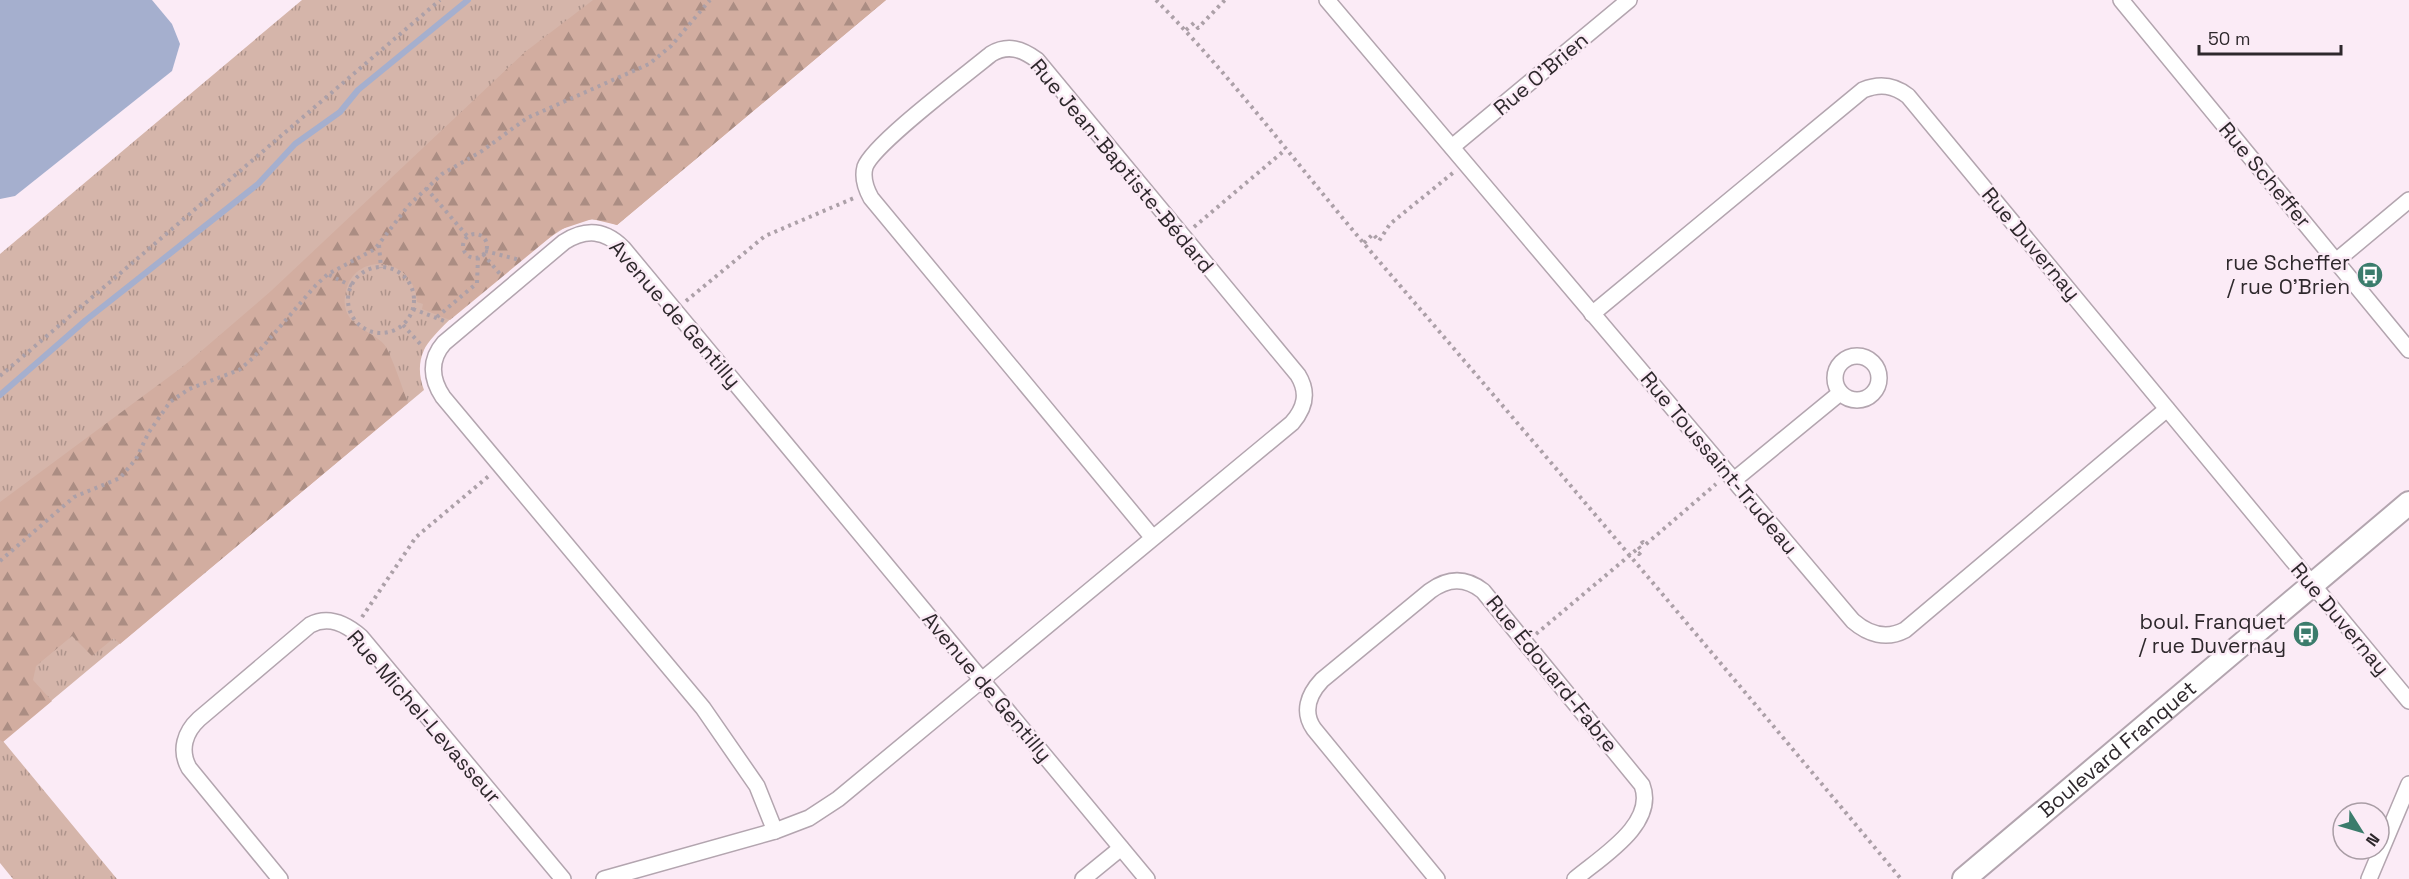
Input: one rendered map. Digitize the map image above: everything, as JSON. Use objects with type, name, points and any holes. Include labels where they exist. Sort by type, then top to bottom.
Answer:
[{"type":"street","name":"Rue Toussaint-Trudeau","points":[[1328,0],[1853,621],[1878,635],[1897,634],[1912,625],[2167,409]]},
{"type":"street","name":"Rue O'Brien","points":[[1452,147],[1629,0]]},
{"type":"street","name":"Rue Scheffer","points":[[2121,0],[2409,350]]},
{"type":"street","name":"Rue Jean-Baptiste-Bédard","points":[[981,681],[1154,538],[1292,423],[1305,399],[1303,383],[1037,60],[1018,49],[1004,48],[991,54],[880,146],[865,168],[865,184],[871,198],[1154,538]]},
{"type":"street","name":"Rue Duvernay","points":[[1592,314],[1863,90],[1882,85],[1891,86],[1908,96],[2409,701]]},
{"type":"street","points":[[2336,261],[2409,200]]},
{"type":"street","name":"Avenue de Gentilly","points":[[775,831],[757,786],[710,716],[450,405],[435,382],[435,356],[444,343],[564,242],[582,233],[597,233],[611,237],[623,249],[1147,879]]},
{"type":"street","points":[[1734,480],[1840,393]]},
{"type":"street","name":"Boulevard Franquet","points":[[1986,879],[2316,590],[2409,503]]},
{"type":"street","name":"Boulevard Franquet","points":[[1964,879],[2316,590],[2409,522]]},
{"type":"street","name":"Rue Édouard-Fabre","points":[[1437,879],[1314,729],[1308,718],[1308,705],[1316,686],[1340,665],[1430,591],[1445,582],[1457,580],[1470,583],[1483,591],[1637,777],[1646,794],[1645,810],[1634,828],[1575,879]]},
{"type":"street","name":"Rue Michel-Levasseur","points":[[280,879],[189,768],[185,761],[184,745],[190,729],[199,718],[310,625],[324,620],[339,622],[361,637],[563,879]]},
{"type":"street","points":[[604,879],[775,831],[809,818],[831,804],[981,681]]},
{"type":"street","points":[[2369,879],[2409,784]]},
{"type":"street","points":[[1083,879],[1121,848]]},
{"type":"path","points":[[0,376],[440,0]]},
{"type":"path","points":[[0,561],[74,497],[120,478],[136,459],[149,432],[170,402],[189,388],[239,370],[253,358],[316,285],[328,274],[379,245],[397,219],[442,174],[483,151],[527,118],[649,64],[671,46],[710,0]]},
{"type":"path","points":[[1156,0],[1185,30],[1632,556],[1901,879]]},
{"type":"path","points":[[1185,30],[1194,23],[1198,28],[1225,0]]},
{"type":"path","points":[[1193,228],[1285,150]]},
{"type":"path","points":[[1364,243],[1373,234],[1379,241],[1396,219],[1455,171]]},
{"type":"path","points":[[426,188],[468,237]]},
{"type":"path","points":[[685,301],[765,236],[856,198]]},
{"type":"path","points":[[502,277],[484,253],[486,242],[482,236],[475,234],[468,237],[464,243],[465,251],[470,257],[478,257],[484,253],[521,261]]},
{"type":"path","points":[[379,245],[381,268]]},
{"type":"path","points":[[437,317],[477,283],[478,257]]},
{"type":"path","points":[[381,268],[396,271],[406,278],[412,287],[413,309],[403,325],[392,332],[382,333],[363,328],[350,311],[348,301],[352,286],[364,273],[381,268]]},
{"type":"path","points":[[328,274],[352,286]]},
{"type":"path","points":[[413,309],[448,322]]},
{"type":"path","points":[[403,325],[424,348]]},
{"type":"path","points":[[361,618],[416,537],[491,474]]},
{"type":"path","points":[[1535,634],[1632,556],[1636,550],[1639,554],[1642,552],[1638,546],[1643,542],[1645,545],[1718,482]]},
{"type":"green space","points":[[302,0],[886,0],[617,225],[597,220],[577,222],[520,259],[470,301],[424,350],[420,370],[424,390],[3,741],[117,879],[13,879],[0,863],[0,254]]},
{"type":"green space","points":[[593,0],[886,0],[617,225],[592,219],[559,230],[450,320],[422,309],[423,304],[417,302],[413,287],[406,275],[396,268],[384,264],[360,269],[352,278],[346,291],[347,313],[352,320],[386,347],[408,403],[120,644],[114,638],[92,656],[72,636],[36,666],[33,680],[52,701],[3,742],[0,740],[0,502],[185,365],[271,291],[525,52]]},
{"type":"water","points":[[0,0],[152,0],[172,24],[180,44],[172,71],[15,196],[0,199]]},
{"type":"waterway","points":[[0,395],[86,320],[258,184],[295,144],[340,112],[358,90],[468,0]]},
{"type":"place","name":"rue Scheffer / rue O'Brien","points":[[2370,275]]},
{"type":"place","name":"boul. Franquet / rue Duvernay","points":[[2306,634]]}]
